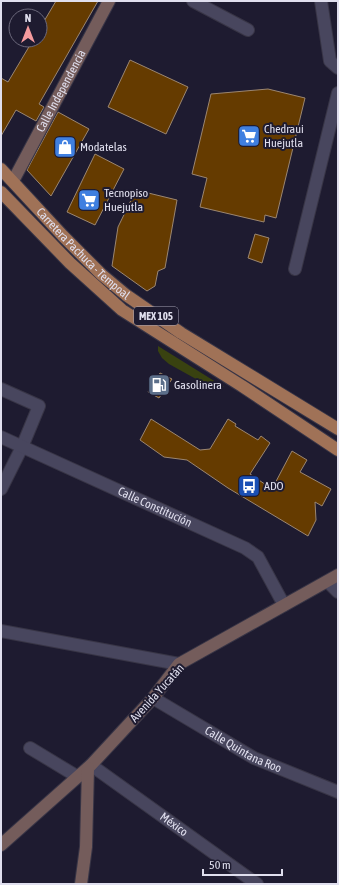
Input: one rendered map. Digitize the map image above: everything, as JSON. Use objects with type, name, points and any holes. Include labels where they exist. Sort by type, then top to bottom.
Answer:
[{"type":"main road","name":"Carretera Pachuca - Tempoal","points":[[1,169],[13,180],[63,236],[102,275],[126,295],[181,333],[338,429]]},
{"type":"main road","name":"Carretera Pachuca - Tempoal","points":[[1,192],[70,263],[122,310],[337,448]]},
{"type":"street","name":"Calle Independencia","points":[[13,180],[109,1]]},
{"type":"street","points":[[193,1],[248,30]]},
{"type":"street","points":[[321,1],[330,61],[337,67]]},
{"type":"street","points":[[295,269],[334,123],[338,93]]},
{"type":"street","points":[[1,389],[39,406],[22,447],[1,489]]},
{"type":"street","name":"Calle Constitución","points":[[1,437],[245,548],[258,557],[284,605]]},
{"type":"street","name":"Avenida Yucatán","points":[[1,846],[89,766],[153,698],[179,664],[328,582],[338,575]]},
{"type":"street","points":[[328,582],[338,592]]},
{"type":"street","points":[[1,631],[179,664]]},
{"type":"street","name":"Calle Quintana Roo","points":[[153,698],[254,758],[338,792]]},
{"type":"street","points":[[30,748],[78,777]]},
{"type":"street","points":[[82,884],[86,847],[89,766]]},
{"type":"street","name":"México","points":[[89,766],[257,884]]},
{"type":"green space","points":[[158,346],[224,387],[214,389],[169,364],[162,358],[158,351]]},
{"type":"building","points":[[56,1],[98,1],[39,104],[44,107],[36,121],[16,110],[1,136],[1,78],[8,82],[28,48],[48,48],[48,14]]},
{"type":"building","points":[[130,60],[188,87],[166,134],[108,107]]},
{"type":"building","name":"Chedraui Huejutla","points":[[268,89],[305,98],[276,218],[265,215],[264,222],[200,207],[207,178],[192,174],[211,94]]},
{"type":"building","points":[[58,112],[89,129],[51,196],[27,170]]},
{"type":"building","points":[[95,154],[124,169],[95,225],[67,212]]},
{"type":"building","points":[[136,190],[177,200],[165,268],[158,271],[155,286],[147,291],[112,266],[118,227]]},
{"type":"building","points":[[255,234],[269,238],[262,263],[248,258]]},
{"type":"building","points":[[160,373],[172,379],[159,398],[148,392]]},
{"type":"building","points":[[151,419],[200,450],[210,449],[228,419],[236,424],[235,426],[258,440],[261,436],[270,443],[250,474],[272,489],[292,451],[307,460],[300,472],[331,489],[322,506],[315,502],[316,520],[308,536],[228,488],[187,460],[164,457],[140,440]]},
{"type":"place","name":"Chedraui Huejutla","points":[[249,136]]},
{"type":"place","name":"Modatelas","points":[[65,147]]},
{"type":"place","name":"Tecnopiso Huejutla","points":[[89,200]]},
{"type":"place","name":"Gasolinera","points":[[159,385]]},
{"type":"place","name":"ADO","points":[[249,486]]}]
